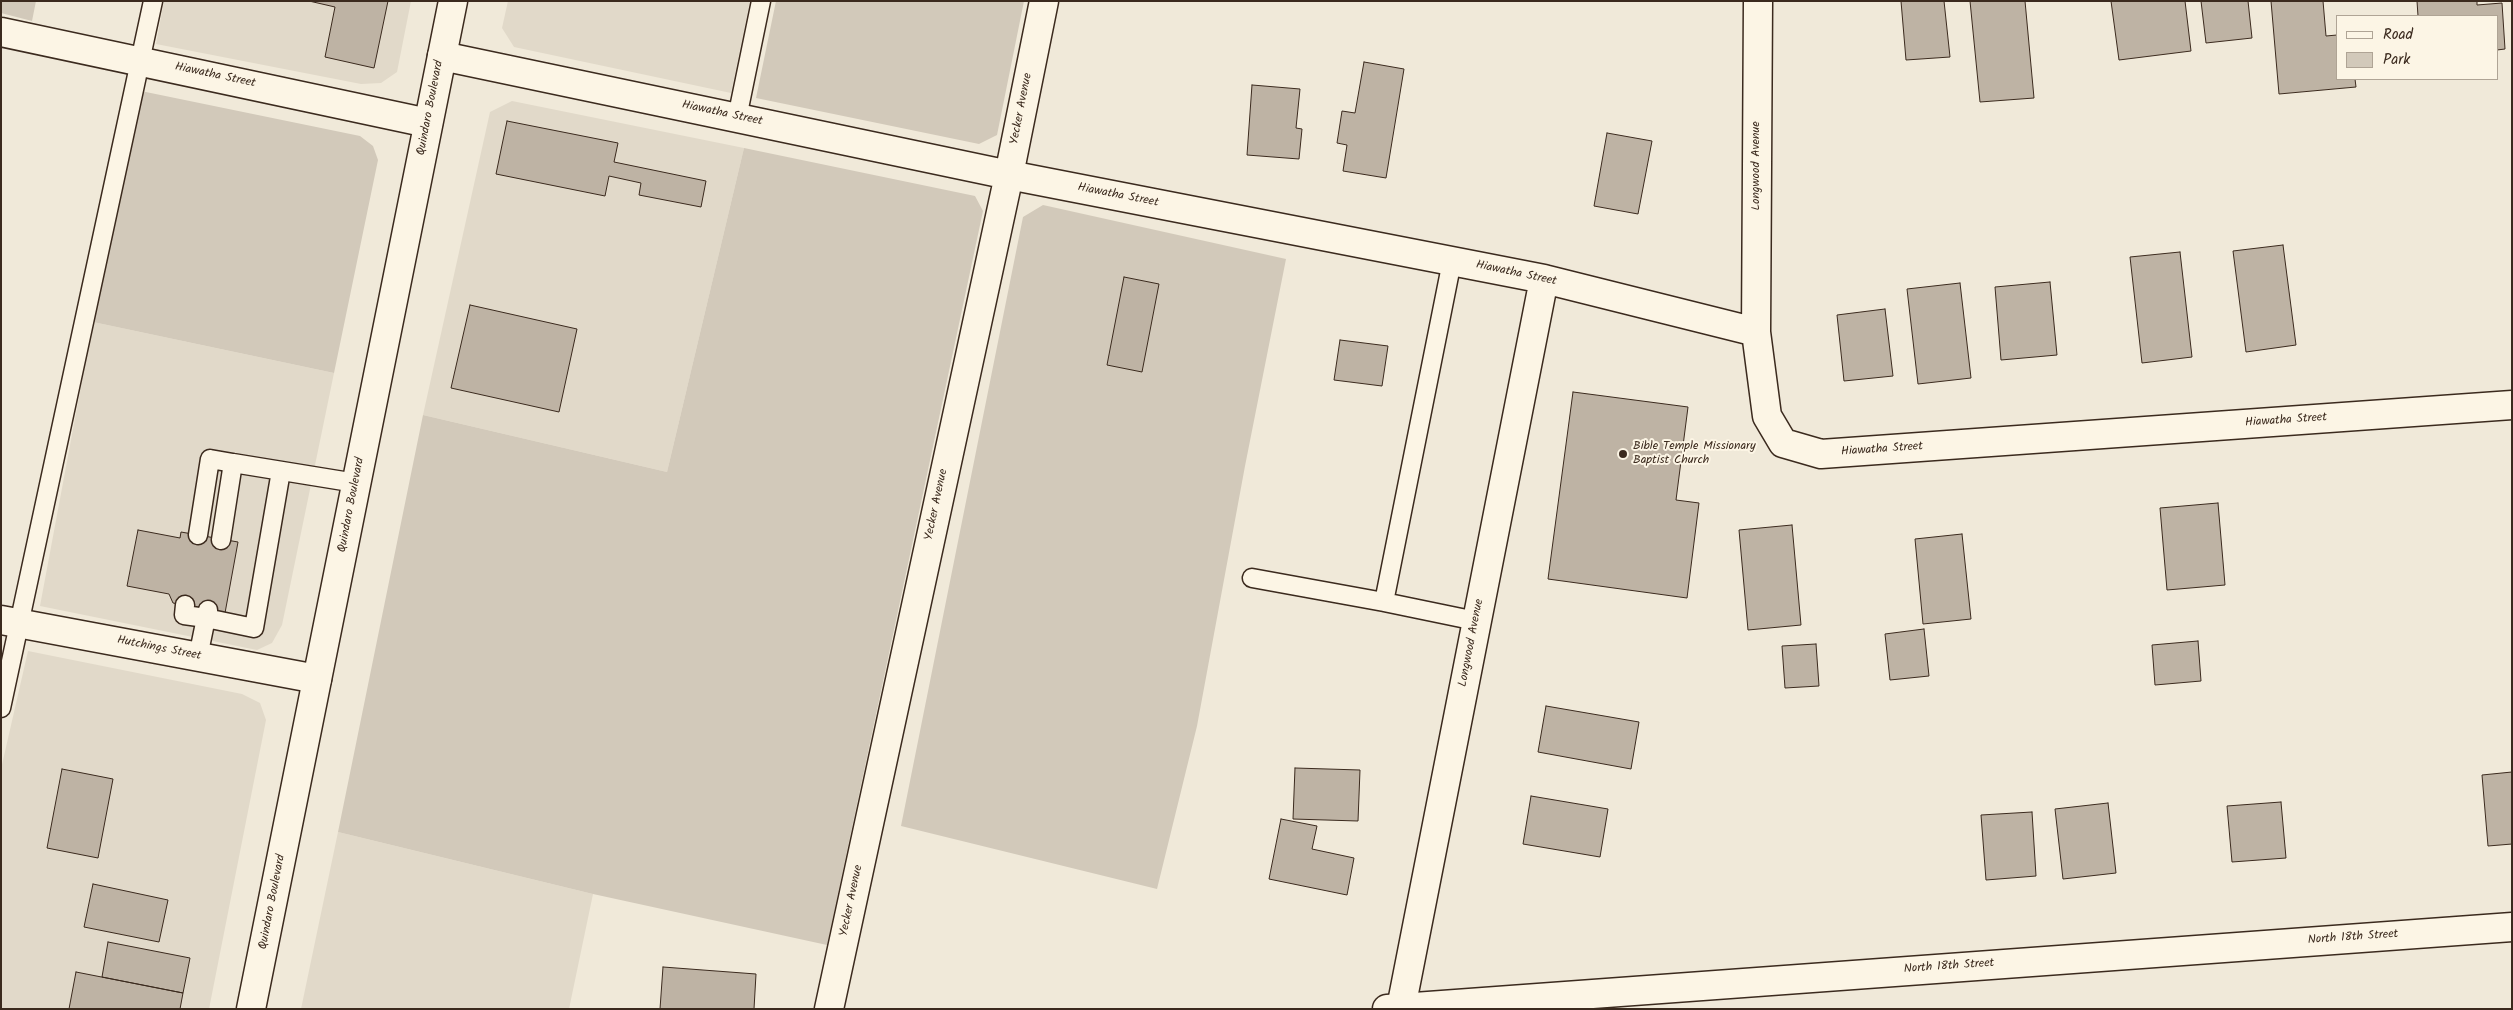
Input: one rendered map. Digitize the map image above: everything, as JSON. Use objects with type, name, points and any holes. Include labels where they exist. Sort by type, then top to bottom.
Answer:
[{"type":"street","name":"Quindaro Boulevard","points":[[251,1009],[453,1]]},
{"type":"street","name":"Yecker Avenue","points":[[829,1009],[1044,1]]},
{"type":"street","name":"Longwood Avenue","points":[[1756,332],[1758,1]]},
{"type":"street","name":"Hiawatha Street","points":[[1,32],[142,60],[428,123]]},
{"type":"street","name":"Hiawatha Street","points":[[442,56],[1008,175],[1544,279],[1756,332],[1766,416],[1783,444],[1820,454],[2512,405]]},
{"type":"street","name":"Longwood Avenue","points":[[1394,1008],[1476,621],[1544,279]]},
{"type":"street","name":"Hutchings Street","points":[[11,622],[317,679]]},
{"type":"street","name":"North 18th Street","points":[[1394,1008],[1543,1003],[2512,927]]},
{"type":"lane","points":[[1,708],[11,622],[142,60],[153,1]]},
{"type":"lane","points":[[737,118],[761,1]]},
{"type":"lane","points":[[1384,602],[1452,261]]},
{"type":"lane","points":[[198,535],[210,459],[356,483]]},
{"type":"lane","points":[[221,540],[233,463]]},
{"type":"lane","points":[[185,605],[184,615],[207,614],[254,628],[281,471]]},
{"type":"lane","points":[[1252,578],[1476,621]]},
{"type":"lane","points":[[198,657],[207,614]]},
{"type":"shaded area","points":[[164,1],[411,1],[397,72],[381,83],[361,84],[156,44]]},
{"type":"shaded area","points":[[508,1],[750,1],[731,93],[514,47],[502,28]]},
{"type":"shaded area","points":[[512,101],[744,148],[667,472],[423,415],[490,112]]},
{"type":"shaded area","points":[[93,322],[334,373],[282,625],[272,643],[257,650],[40,606]]},
{"type":"shaded area","points":[[28,651],[242,694],[260,703],[266,720],[209,1009],[1,1009],[1,769]]},
{"type":"shaded area","points":[[338,832],[593,894],[569,1009],[301,1009]]},
{"type":"green space","points":[[1,1],[36,1],[32,21],[1,13]]},
{"type":"green space","points":[[776,1],[1024,1],[997,135],[979,144],[756,98]]},
{"type":"green space","points":[[141,91],[360,136],[373,146],[378,160],[334,373],[93,322]]},
{"type":"green space","points":[[744,148],[975,196],[983,211],[827,945],[593,894],[338,832],[423,415],[667,472]]},
{"type":"green space","points":[[1043,205],[1286,259],[1245,466],[1197,726],[1157,889],[901,826],[1023,217]]},
{"type":"building","points":[[309,1],[388,1],[374,68],[325,57],[335,7]]},
{"type":"building","points":[[1901,1],[1944,1],[1950,57],[1906,60]]},
{"type":"building","points":[[1970,1],[2025,1],[2034,98],[1980,102]]},
{"type":"building","points":[[2111,1],[2185,1],[2191,51],[2119,60]]},
{"type":"building","points":[[2201,1],[2248,1],[2252,38],[2206,43]]},
{"type":"building","points":[[2271,1],[2323,1],[2326,36],[2336,35],[2336,80],[2355,80],[2356,87],[2279,94]]},
{"type":"building","points":[[2417,1],[2477,1],[2477,5],[2502,3],[2505,49],[2498,50],[2498,15],[2418,15]]},
{"type":"building","points":[[1364,62],[1404,69],[1386,178],[1343,171],[1347,145],[1337,143],[1342,111],[1355,113]]},
{"type":"building","points":[[1252,85],[1300,89],[1296,128],[1302,129],[1299,159],[1247,155]]},
{"type":"building","points":[[507,121],[618,143],[614,162],[706,181],[701,207],[639,195],[641,183],[609,176],[605,196],[496,174]]},
{"type":"building","points":[[1607,133],[1652,141],[1638,214],[1594,206]]},
{"type":"building","points":[[2283,245],[2296,345],[2246,352],[2233,251]]},
{"type":"building","points":[[2180,252],[2192,357],[2142,363],[2130,257]]},
{"type":"building","points":[[1124,277],[1159,284],[1142,372],[1107,365]]},
{"type":"building","points":[[2050,282],[2057,355],[2001,360],[1995,287]]},
{"type":"building","points":[[1960,283],[1971,378],[1918,384],[1907,289]]},
{"type":"building","points":[[470,305],[577,329],[559,412],[451,388]]},
{"type":"building","points":[[1885,309],[1893,376],[1844,381],[1837,315]]},
{"type":"building","points":[[1340,340],[1388,346],[1382,386],[1334,380]]},
{"type":"building","name":"Bible Temple Missionary Baptist Church","points":[[1573,392],[1688,407],[1676,500],[1699,503],[1687,598],[1548,579]]},
{"type":"building","points":[[2218,503],[2225,585],[2167,590],[2160,508]]},
{"type":"building","points":[[1792,525],[1801,625],[1748,630],[1739,530]]},
{"type":"building","points":[[138,530],[180,538],[181,532],[238,542],[225,613],[173,603],[169,594],[127,586]]},
{"type":"building","points":[[1962,534],[1971,619],[1923,624],[1915,539]]},
{"type":"building","points":[[1924,629],[1929,676],[1890,680],[1885,634]]},
{"type":"building","points":[[2198,641],[2201,681],[2155,685],[2152,645]]},
{"type":"building","points":[[1816,644],[1819,686],[1785,688],[1782,646]]},
{"type":"building","points":[[1546,706],[1639,722],[1631,769],[1538,752]]},
{"type":"building","points":[[1295,768],[1360,770],[1358,821],[1293,819]]},
{"type":"building","points":[[62,769],[113,779],[98,858],[47,848]]},
{"type":"building","points":[[2512,772],[2512,844],[2488,846],[2482,775]]},
{"type":"building","points":[[1531,796],[1608,809],[1600,857],[1523,844]]},
{"type":"building","points":[[2281,802],[2286,858],[2232,862],[2227,806]]},
{"type":"building","points":[[2108,803],[2116,873],[2063,879],[2055,809]]},
{"type":"building","points":[[2032,812],[2036,876],[1986,880],[1981,815]]},
{"type":"building","points":[[1281,819],[1317,826],[1312,849],[1354,858],[1347,895],[1269,879]]},
{"type":"building","points":[[93,884],[168,900],[159,942],[84,927]]},
{"type":"building","points":[[108,942],[190,958],[183,993],[102,977]]},
{"type":"building","points":[[663,967],[756,974],[754,1009],[660,1009]]},
{"type":"building","points":[[76,972],[183,993],[180,1009],[69,1009]]},
{"type":"place","name":"Bible Temple Missionary Baptist Church","points":[[1623,454]]}]
